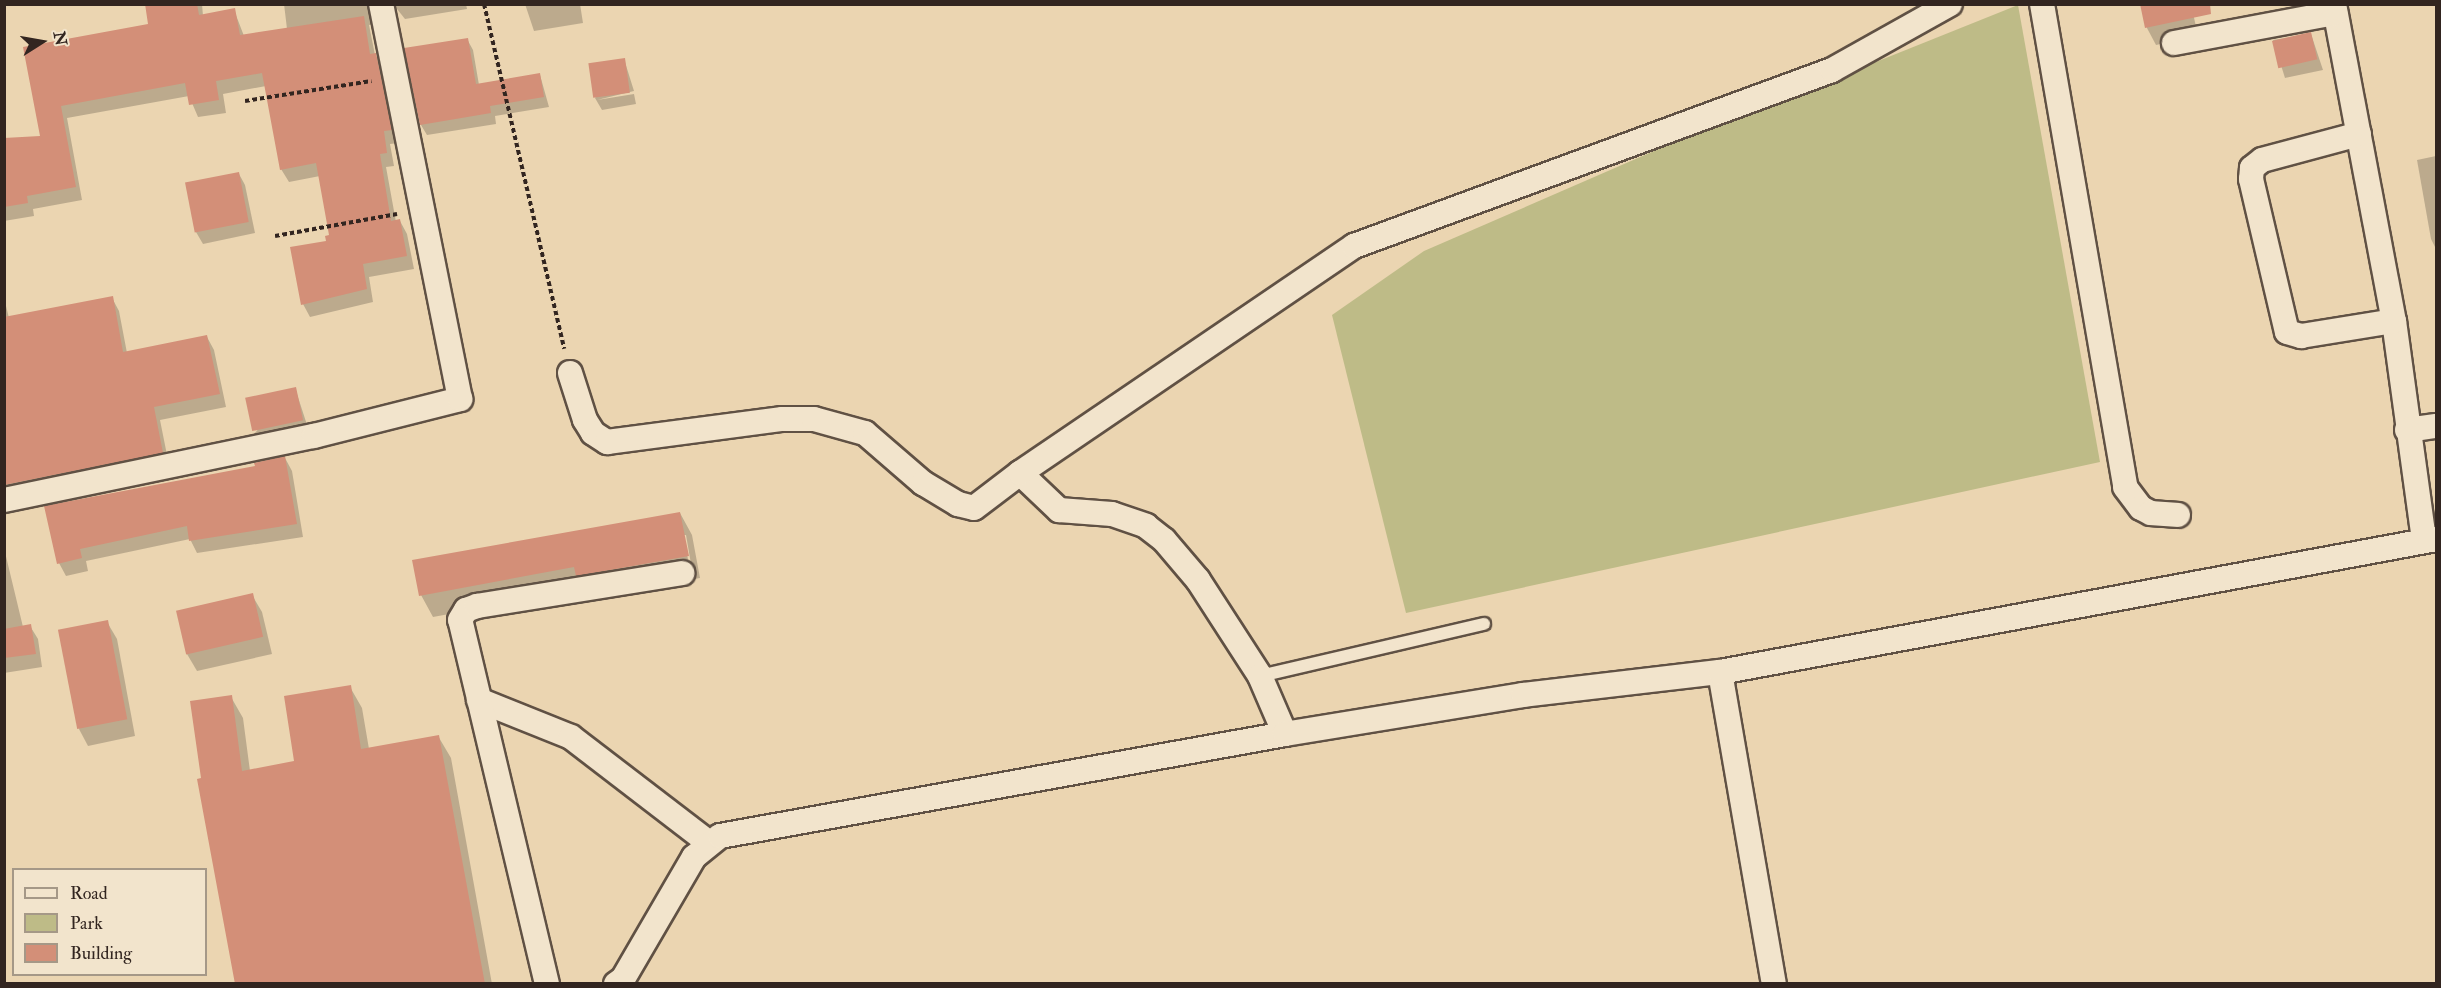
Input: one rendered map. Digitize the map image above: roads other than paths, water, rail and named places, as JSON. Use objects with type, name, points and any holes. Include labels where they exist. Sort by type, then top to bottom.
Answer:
[{"type":"street","points":[[4,500],[314,436],[460,399],[381,4]]},
{"type":"street","points":[[570,373],[585,420],[593,433],[607,442],[782,419],[814,419],[865,433],[942,497],[974,508],[1020,473],[1354,246],[1832,70],[1950,4]]},
{"type":"street","points":[[2042,4],[2125,487],[2141,508],[2151,513],[2178,515]]},
{"type":"street","points":[[616,984],[623,979],[694,856],[708,842],[732,834],[1285,734],[1523,695],[1720,672],[2430,540],[2408,430],[2394,321],[2335,9],[2174,43]]},
{"type":"street","points":[[2359,134],[2262,160],[2252,168],[2251,179],[2287,332],[2301,336],[2394,321]]},
{"type":"street","points":[[2408,430],[2436,426]]},
{"type":"street","points":[[1020,473],[1059,510],[1127,518],[1164,540],[1198,580],[1260,676],[1285,734]]},
{"type":"street","points":[[547,984],[479,700],[460,632],[460,620],[466,610],[495,602],[682,573]]},
{"type":"street","points":[[1720,672],[1774,984]]},
{"type":"street","points":[[479,700],[571,737],[708,842]]},
{"type":"lane","points":[[1260,676],[1484,624]]}]
